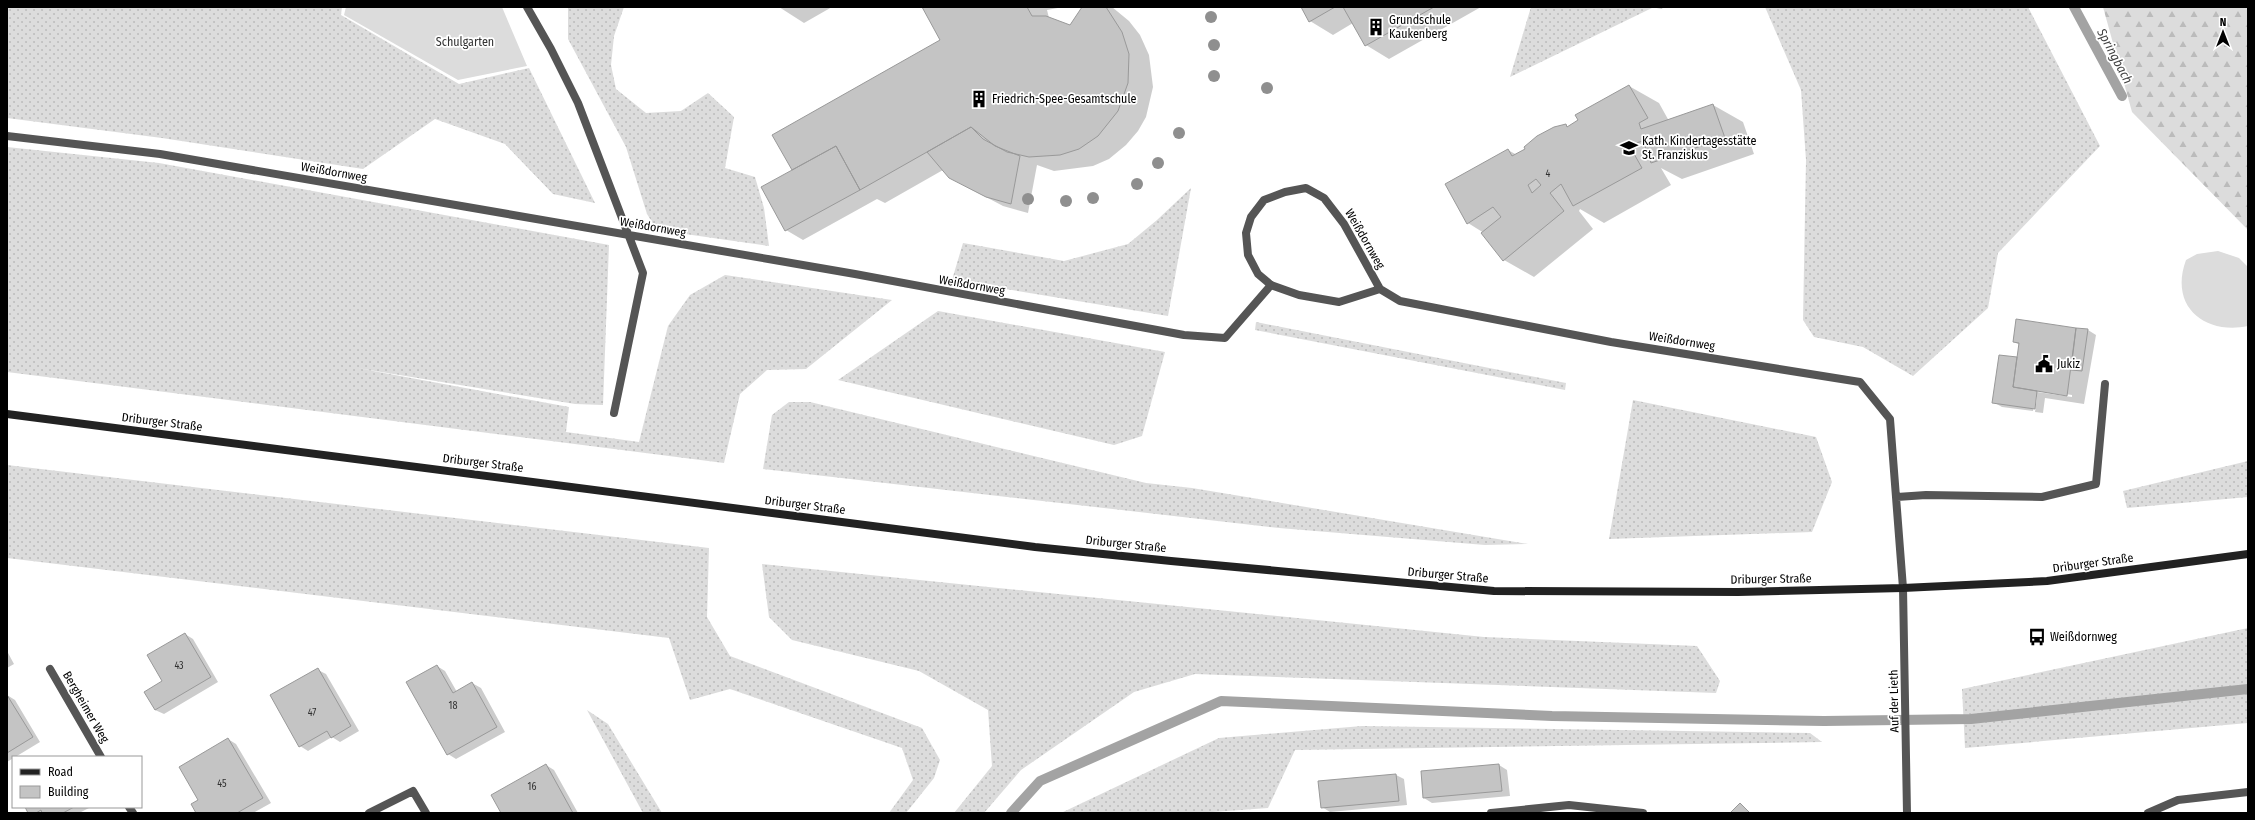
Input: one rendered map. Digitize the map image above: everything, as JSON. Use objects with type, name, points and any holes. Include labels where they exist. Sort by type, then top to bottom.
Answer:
[{"type":"main road","name":"Driburger Straße","points":[[7,414],[1035,547],[1171,562],[1478,590],[1738,592],[1903,588],[2047,581],[2248,554]]},
{"type":"street","points":[[527,7],[551,49],[578,103],[643,273],[614,413]]},
{"type":"street","name":"Weißdornweg","points":[[7,136],[160,154],[629,235],[1184,335],[1225,338],[1271,285]]},
{"type":"street","name":"Weißdornweg","points":[[1380,289],[1339,302],[1299,295],[1271,285],[1258,274],[1248,255],[1246,233],[1251,218],[1264,200],[1285,192],[1306,188],[1324,198],[1344,224],[1380,289],[1400,301],[1611,342],[1860,382],[1890,419],[1903,588]]},
{"type":"street","points":[[1897,497],[1926,495],[2042,497],[2096,484],[2105,384]]},
{"type":"street","name":"Auf der Lieth","points":[[1903,588],[1907,813]]},
{"type":"street","name":"Bergheimer Weg","points":[[50,669],[100,756]]},
{"type":"street","points":[[369,813],[413,791],[426,813]]},
{"type":"street","points":[[2148,813],[2178,800],[2248,792]]},
{"type":"street","points":[[1491,813],[1569,805],[1643,813]]},
{"type":"green space","points":[[7,7],[342,7],[341,15],[459,84],[529,68],[595,203],[553,194],[505,144],[435,119],[363,169],[162,138],[7,118]]},
{"type":"green space","name":"Schulgarten","points":[[346,7],[502,7],[527,66],[458,80],[344,15]]},
{"type":"green space","points":[[568,7],[624,7],[614,36],[611,65],[616,89],[646,113],[681,111],[708,93],[734,117],[725,168],[755,177],[764,208],[769,246],[657,230],[647,214],[626,147],[568,39]]},
{"type":"green space","points":[[1531,7],[1654,7],[1510,77]]},
{"type":"green space","points":[[1765,7],[2028,7],[2100,146],[1998,253],[1988,308],[1913,376],[1863,347],[1814,337],[1803,320],[1806,160],[1801,90]]},
{"type":"green space","points":[[2103,7],[2245,7],[2248,9],[2248,230],[2132,112]]},
{"type":"green space","points":[[7,147],[159,163],[609,245],[603,405],[575,404],[357,368],[569,407],[566,432],[639,442],[668,326],[690,295],[725,275],[892,300],[806,369],[767,370],[740,394],[724,463],[7,372]]},
{"type":"green space","points":[[1191,188],[1168,316],[952,280],[963,243],[1064,261],[1128,244],[1157,220]]},
{"type":"green space","points":[[2218,251],[2239,258],[2248,267],[2248,326],[2232,328],[2217,326],[2205,321],[2194,314],[2182,291],[2182,276],[2186,260],[2197,254]]},
{"type":"green space","points":[[938,311],[1165,352],[1142,436],[1114,445],[838,380]]},
{"type":"green space","points":[[1256,322],[1566,383],[1565,390],[1255,330]]},
{"type":"green space","points":[[1633,400],[1816,437],[1832,482],[1812,532],[1609,539]]},
{"type":"green space","points":[[789,402],[810,402],[1146,483],[1192,488],[1528,544],[1485,545],[1279,528],[763,469],[772,415]]},
{"type":"green space","points":[[2248,461],[2248,497],[2127,508],[2123,491]]},
{"type":"green space","points":[[7,465],[709,548],[707,617],[730,656],[922,728],[940,760],[934,778],[906,813],[889,813],[913,780],[902,748],[730,689],[690,700],[669,638],[7,558]]},
{"type":"green space","points":[[762,564],[1484,637],[1697,646],[1720,681],[1716,693],[1195,674],[1134,692],[1021,770],[984,813],[954,813],[992,766],[988,710],[919,671],[792,640],[769,617]]},
{"type":"green space","points":[[2248,628],[2248,723],[1965,748],[1962,689]]},
{"type":"green space","points":[[587,710],[608,724],[662,813],[643,813]]},
{"type":"green space","points":[[1362,726],[1810,733],[1822,742],[1295,750],[1268,808],[1199,813],[1061,813],[1219,738]]},
{"type":"building","name":"Friedrich-Spee-Gesamtschule","points":[[922,7],[1027,7],[1032,16],[1046,16],[1070,25],[1082,7],[1106,7],[1122,32],[1129,54],[1128,83],[1118,111],[1098,136],[1079,149],[1060,155],[1029,157],[1007,152],[983,139],[971,127],[860,190],[836,146],[792,170],[772,135],[940,40]]},
{"type":"building","points":[[1301,7],[1335,7],[1309,22]]},
{"type":"building","name":"Grundschule Kaukenberg","points":[[1343,7],[1434,7],[1365,46]]},
{"type":"building","points":[[1629,85],[1648,118],[1639,123],[1641,129],[1713,104],[1725,138],[1651,163],[1643,141],[1629,145],[1642,168],[1573,206],[1561,184],[1550,193],[1564,211],[1503,261],[1481,233],[1501,217],[1493,207],[1467,224],[1445,184],[1508,149],[1512,156],[1525,149],[1524,147],[1537,136],[1554,127],[1566,124],[1567,127],[1578,120],[1575,115]],"holes":[[[1536,179],[1541,185],[1532,193],[1528,185]]]},
{"type":"building","points":[[971,127],[995,146],[1020,156],[1011,204],[986,197],[949,178],[927,152]]},
{"type":"building","points":[[836,146],[860,190],[785,231],[761,187]]},
{"type":"building","name":"Jukiz","points":[[2016,319],[2076,328],[2067,396],[2013,387],[2019,343],[2013,342]]},
{"type":"building","points":[[2076,328],[2088,329],[2082,371],[2071,370]]},
{"type":"building","points":[[1999,355],[2017,357],[2013,387],[2037,391],[2035,409],[1992,403]]},
{"type":"building","points":[[185,633],[211,677],[155,710],[144,692],[162,681],[147,655]]},
{"type":"building","points":[[437,665],[453,693],[472,682],[497,727],[447,755],[406,682]]},
{"type":"building","points":[[318,668],[351,726],[331,738],[327,731],[299,747],[270,695]]},
{"type":"building","points":[[7,695],[33,737],[7,753]]},
{"type":"building","points":[[228,738],[263,798],[237,813],[196,813],[191,804],[198,800],[179,767]]},
{"type":"building","points":[[546,764],[573,813],[501,813],[491,795]]},
{"type":"building","points":[[1499,764],[1502,791],[1423,798],[1421,771]]},
{"type":"building","points":[[1396,774],[1399,801],[1321,808],[1318,781]]},
{"type":"building","points":[[1740,803],[1750,813],[1730,813]]},
{"type":"building","points":[[26,808],[72,808],[63,813],[42,813],[41,810],[36,813],[28,813]]},
{"type":"waterway","name":"Springbach","points":[[2074,7],[2122,96]]},
{"type":"waterway","points":[[1011,813],[1040,781],[1221,701],[1552,716],[1824,721],[1971,719],[2248,689]]},
{"type":"place","name":"Grundschule Kaukenberg","points":[[1376,27]]},
{"type":"place","name":"Friedrich-Spee-Gesamtschule","points":[[979,99]]},
{"type":"place","name":"Kath. Kindertagesstätte St. Franziskus","points":[[1629,148]]},
{"type":"place","name":"Jukiz","points":[[2044,364]]},
{"type":"place","name":"Weißdornweg","points":[[2037,637]]}]
